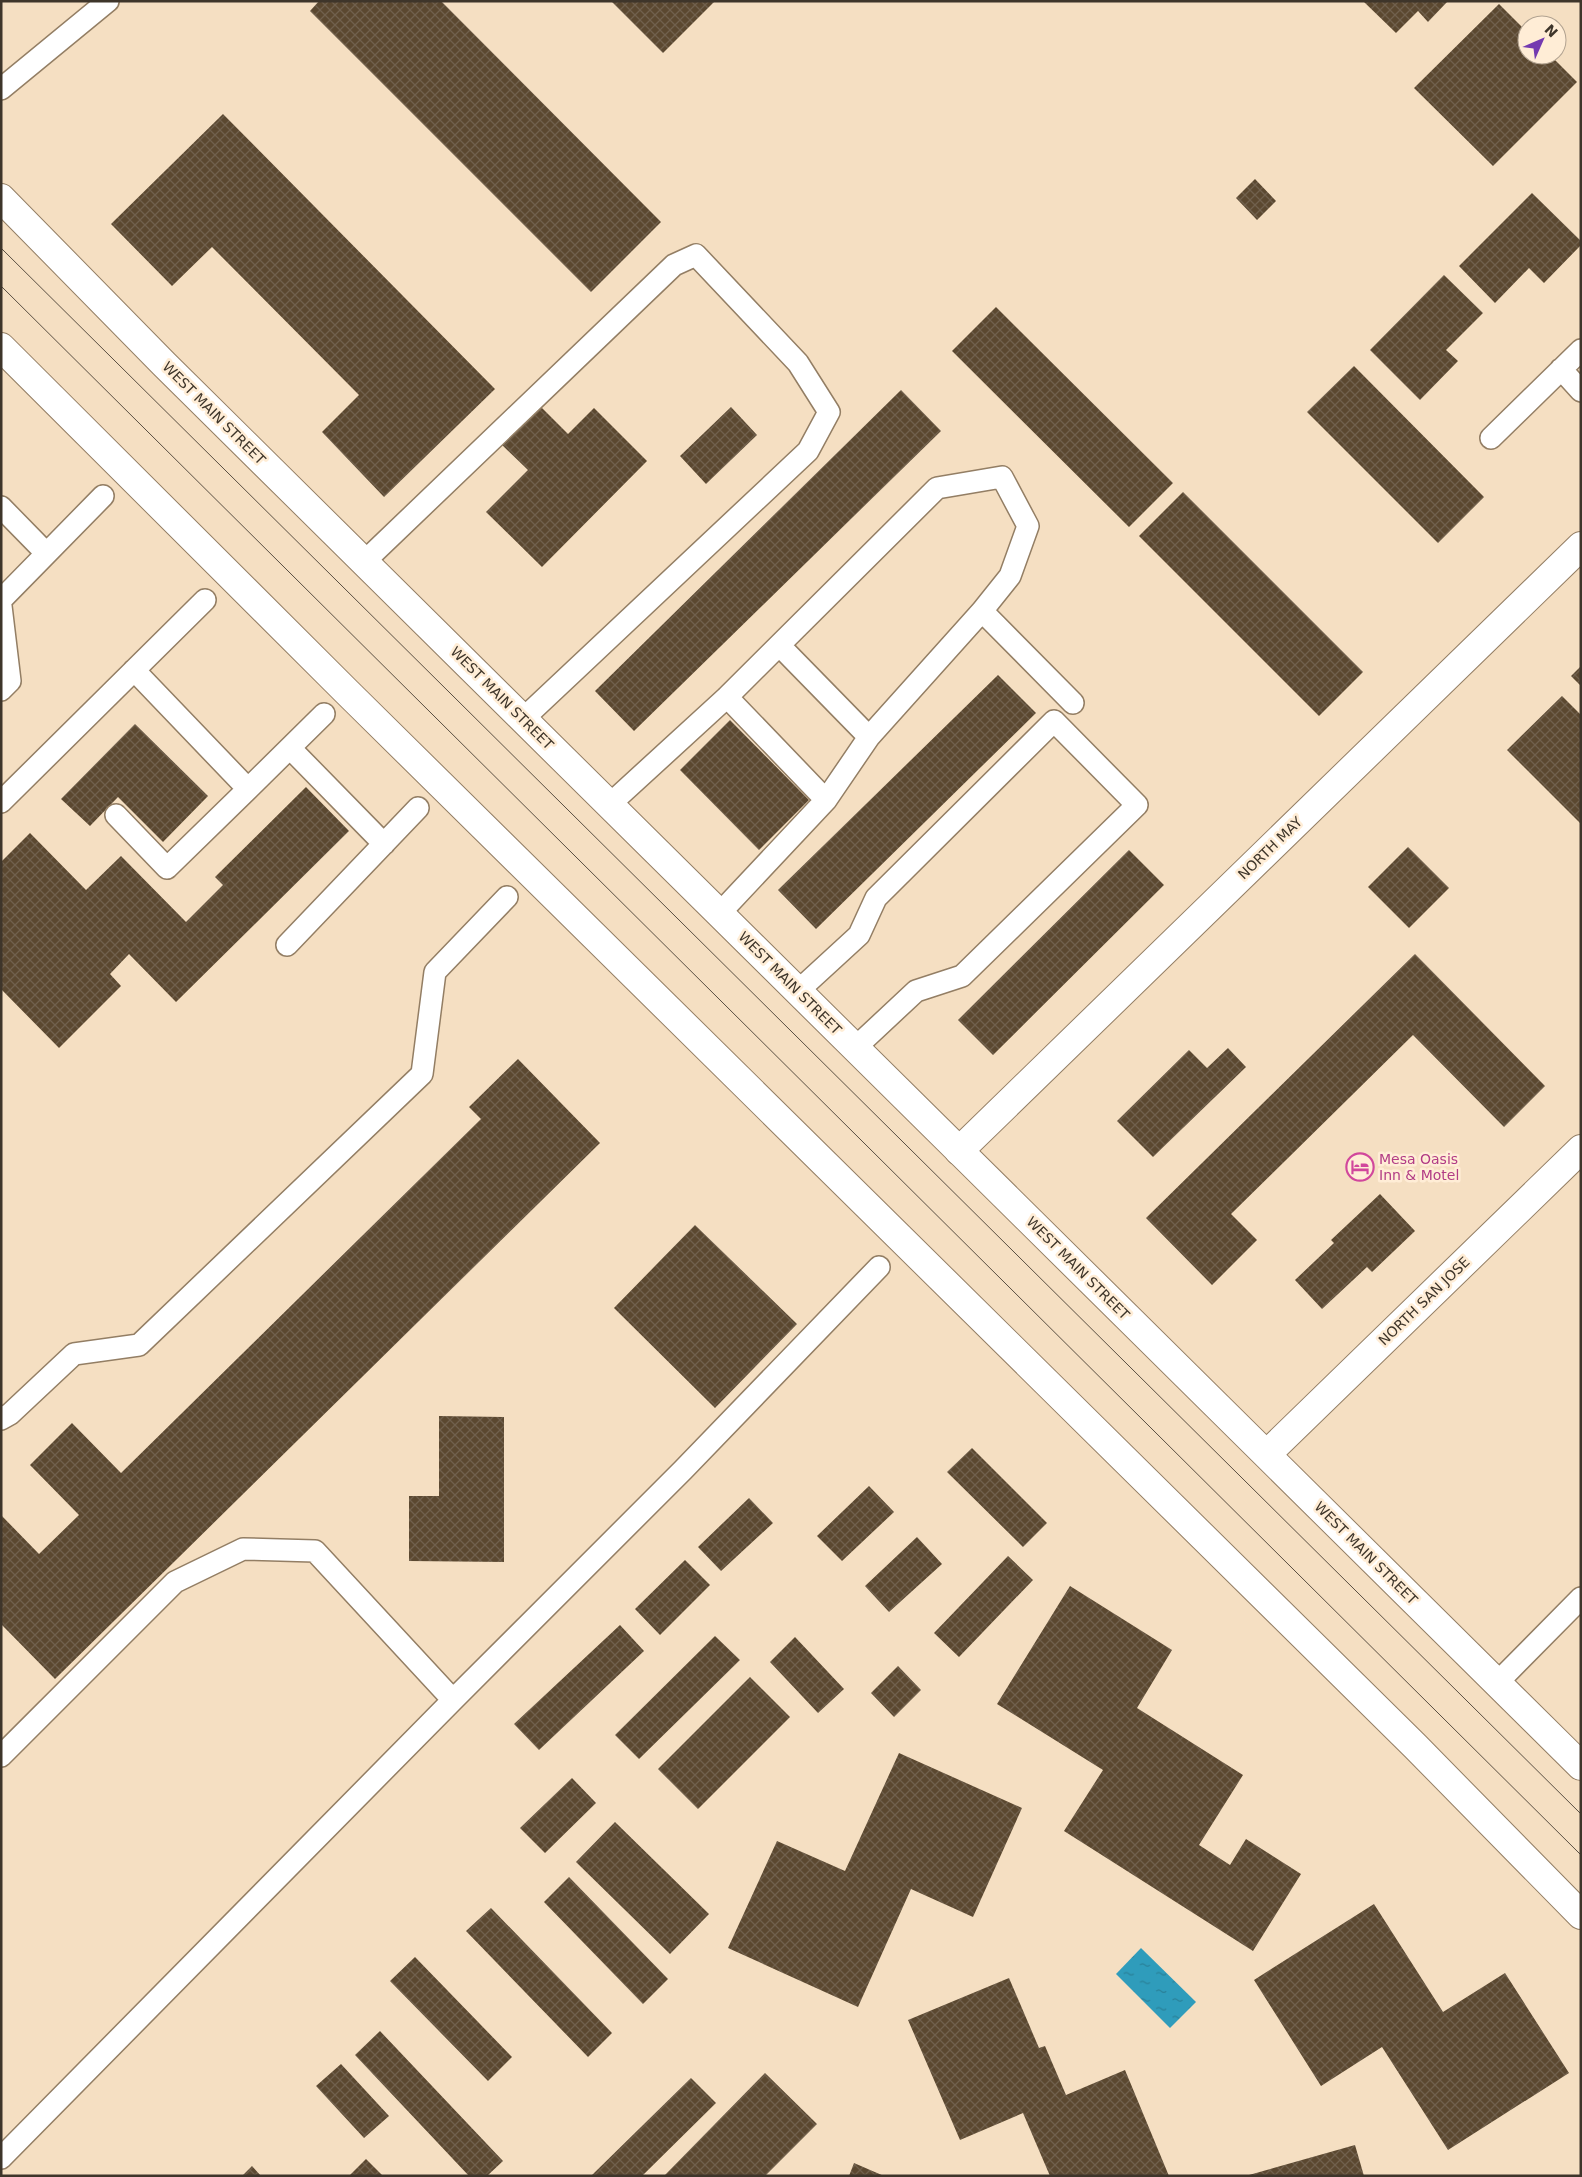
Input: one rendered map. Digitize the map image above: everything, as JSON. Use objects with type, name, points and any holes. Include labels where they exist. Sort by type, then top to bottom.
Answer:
[{"type":"main road","name":"WEST MAIN STREET","points":[[1,198],[132,332],[1496,1684],[1581,1766]]},
{"type":"main road","points":[[1,347],[368,713],[1415,1746],[1581,1915]]},
{"type":"main road","name":"NORTH MAY","points":[[959,1151],[1581,546]]},
{"type":"main road","name":"NORTH SAN JOSE","points":[[1266,1454],[1581,1149]]},
{"type":"lane","points":[[1,89],[108,1]]},
{"type":"lane","points":[[364,562],[674,265],[696,255],[798,363],[829,412],[808,451],[523,719]]},
{"type":"lane","points":[[1491,438],[1581,350]]},
{"type":"lane","points":[[1561,369],[1581,391]]},
{"type":"lane","points":[[609,805],[780,646],[938,488],[1002,477],[1028,526],[1010,576],[982,612],[869,737],[826,800],[719,914]]},
{"type":"lane","points":[[1,600],[103,496]]},
{"type":"lane","points":[[1,507],[46,553]]},
{"type":"lane","points":[[1,802],[205,600]]},
{"type":"lane","points":[[1,606],[10,681],[1,690]]},
{"type":"lane","points":[[982,612],[1073,703]]},
{"type":"lane","points":[[780,646],[869,737]]},
{"type":"lane","points":[[134,670],[248,789]]},
{"type":"lane","points":[[727,697],[826,800]]},
{"type":"lane","points":[[116,815],[167,868],[324,714]]},
{"type":"lane","points":[[798,991],[859,936],[876,898],[1054,721],[1137,805],[962,976],[916,991],[855,1048]]},
{"type":"lane","points":[[290,748],[384,844]]},
{"type":"lane","points":[[287,945],[418,808]]},
{"type":"lane","points":[[1,1419],[10,1414],[74,1354],[138,1345],[422,1074],[435,972],[507,897]]},
{"type":"lane","points":[[1,2158],[683,1470],[879,1268]]},
{"type":"lane","points":[[1,1756],[175,1582],[243,1549],[315,1551],[453,1700]]},
{"type":"lane","points":[[1496,1684],[1581,1598]]},
{"type":"water","points":[[1141,1948],[1196,2002],[1170,2028],[1116,1974]]},
{"type":"building","points":[[319,1],[441,1],[661,222],[591,292],[310,11]]},
{"type":"building","points":[[611,1],[715,1],[663,53]]},
{"type":"building","points":[[1363,1],[1448,1],[1428,22],[1418,11],[1396,33]]},
{"type":"building","points":[[1499,4],[1517,22],[1517,65],[1560,65],[1577,82],[1493,166],[1414,88]]},
{"type":"building","points":[[223,114],[495,389],[384,497],[322,432],[359,395],[212,247],[172,286],[111,224]]},
{"type":"building","points":[[1255,179],[1276,201],[1257,220],[1236,198]]},
{"type":"building","points":[[1532,193],[1581,241],[1581,245],[1544,283],[1529,268],[1495,303],[1459,266]]},
{"type":"building","points":[[1444,275],[1483,313],[1446,350],[1458,361],[1420,400],[1370,350]]},
{"type":"building","points":[[996,307],[1173,483],[1129,527],[952,351]]},
{"type":"building","points":[[1354,366],[1484,497],[1438,543],[1307,412]]},
{"type":"building","points":[[901,390],[941,431],[634,731],[595,691]]},
{"type":"building","points":[[538,404],[568,434],[594,408],[647,461],[542,567],[486,512],[528,470],[500,443]]},
{"type":"building","points":[[731,407],[757,435],[706,484],[680,456]]},
{"type":"building","points":[[1183,492],[1363,672],[1319,716],[1139,536]]},
{"type":"building","points":[[1581,666],[1581,686],[1571,676]]},
{"type":"building","points":[[998,675],[1036,713],[816,929],[778,890]]},
{"type":"building","points":[[1562,696],[1581,715],[1581,824],[1507,750]]},
{"type":"building","points":[[730,720],[809,800],[759,850],[680,770]]},
{"type":"building","points":[[135,724],[208,796],[163,842],[118,797],[90,826],[61,799]]},
{"type":"building","points":[[306,787],[349,831],[176,1002],[129,954],[110,974],[121,986],[59,1048],[1,989],[1,862],[30,833],[86,890],[121,856],[186,922],[223,885],[215,877]]},
{"type":"building","points":[[1408,847],[1449,888],[1409,928],[1368,887]]},
{"type":"building","points":[[1129,850],[1164,885],[993,1055],[958,1020]]},
{"type":"building","points":[[1415,954],[1545,1086],[1504,1127],[1413,1035],[1231,1214],[1257,1240],[1212,1285],[1146,1218]]},
{"type":"building","points":[[1228,1048],[1246,1067],[1153,1157],[1117,1121],[1189,1050],[1207,1068]]},
{"type":"building","points":[[518,1059],[600,1143],[55,1679],[1,1624],[1,1515],[39,1554],[79,1515],[30,1465],[72,1423],[121,1473],[481,1119],[469,1107]]},
{"type":"building","points":[[1380,1194],[1415,1231],[1372,1272],[1367,1267],[1322,1309],[1295,1280],[1334,1243],[1331,1240]]},
{"type":"building","points":[[695,1225],[797,1324],[715,1408],[614,1308]]},
{"type":"building","points":[[439,1416],[504,1417],[504,1562],[409,1561],[409,1496],[439,1496]]},
{"type":"building","points":[[972,1448],[1047,1523],[1023,1547],[947,1472]]},
{"type":"building","points":[[869,1486],[894,1512],[842,1561],[817,1536]]},
{"type":"building","points":[[749,1498],[773,1523],[721,1571],[698,1547]]},
{"type":"building","points":[[917,1537],[942,1564],[889,1612],[865,1586]]},
{"type":"building","points":[[1008,1556],[1033,1580],[959,1657],[934,1633]]},
{"type":"building","points":[[685,1560],[710,1585],[660,1635],[635,1609]]},
{"type":"building","points":[[1070,1586],[1172,1650],[1137,1708],[1243,1775],[1199,1845],[1230,1865],[1246,1839],[1301,1874],[1253,1951],[1064,1831],[1103,1770],[997,1704]]},
{"type":"building","points":[[620,1625],[644,1651],[539,1750],[514,1724]]},
{"type":"building","points":[[715,1636],[740,1660],[639,1759],[615,1735]]},
{"type":"building","points":[[795,1637],[844,1689],[818,1713],[770,1662]]},
{"type":"building","points":[[898,1666],[921,1690],[894,1717],[871,1693]]},
{"type":"building","points":[[750,1677],[790,1717],[698,1809],[658,1769]]},
{"type":"building","points":[[899,1753],[1022,1808],[973,1917],[911,1889],[858,2007],[728,1948],[777,1841],[845,1871]]},
{"type":"building","points":[[572,1778],[596,1803],[545,1853],[520,1828]]},
{"type":"building","points":[[615,1822],[709,1914],[670,1954],[576,1862]]},
{"type":"building","points":[[569,1877],[668,1979],[643,2004],[544,1902]]},
{"type":"building","points":[[1374,1904],[1443,2012],[1505,1973],[1569,2073],[1448,2150],[1382,2047],[1321,2086],[1254,1980]]},
{"type":"building","points":[[491,1908],[612,2033],[588,2057],[466,1931]]},
{"type":"building","points":[[415,1957],[512,2057],[488,2081],[390,1981]]},
{"type":"building","points":[[1009,1978],[1039,2048],[1045,2046],[1066,2095],[1125,2070],[1169,2176],[1050,2176],[1023,2113],[960,2140],[908,2020]]},
{"type":"building","points":[[380,2031],[503,2161],[487,2176],[469,2176],[355,2055]]},
{"type":"building","points":[[341,2064],[389,2116],[364,2138],[316,2086]]},
{"type":"building","points":[[765,2073],[817,2124],[765,2176],[664,2176]]},
{"type":"building","points":[[691,2078],[716,2103],[642,2176],[591,2176]]},
{"type":"building","points":[[1355,2145],[1364,2176],[1249,2176],[1249,2175]]},
{"type":"building","points":[[366,2159],[383,2176],[349,2176]]},
{"type":"building","points":[[854,2163],[884,2176],[849,2176]]},
{"type":"building","points":[[252,2166],[261,2176],[242,2176]]},
{"type":"tram line","points":[[1,248],[1581,1814]]},
{"type":"tram line","points":[[1,286],[1581,1855]]},
{"type":"place","name":"Mesa Oasis Inn & Motel","points":[[1360,1167]]}]
